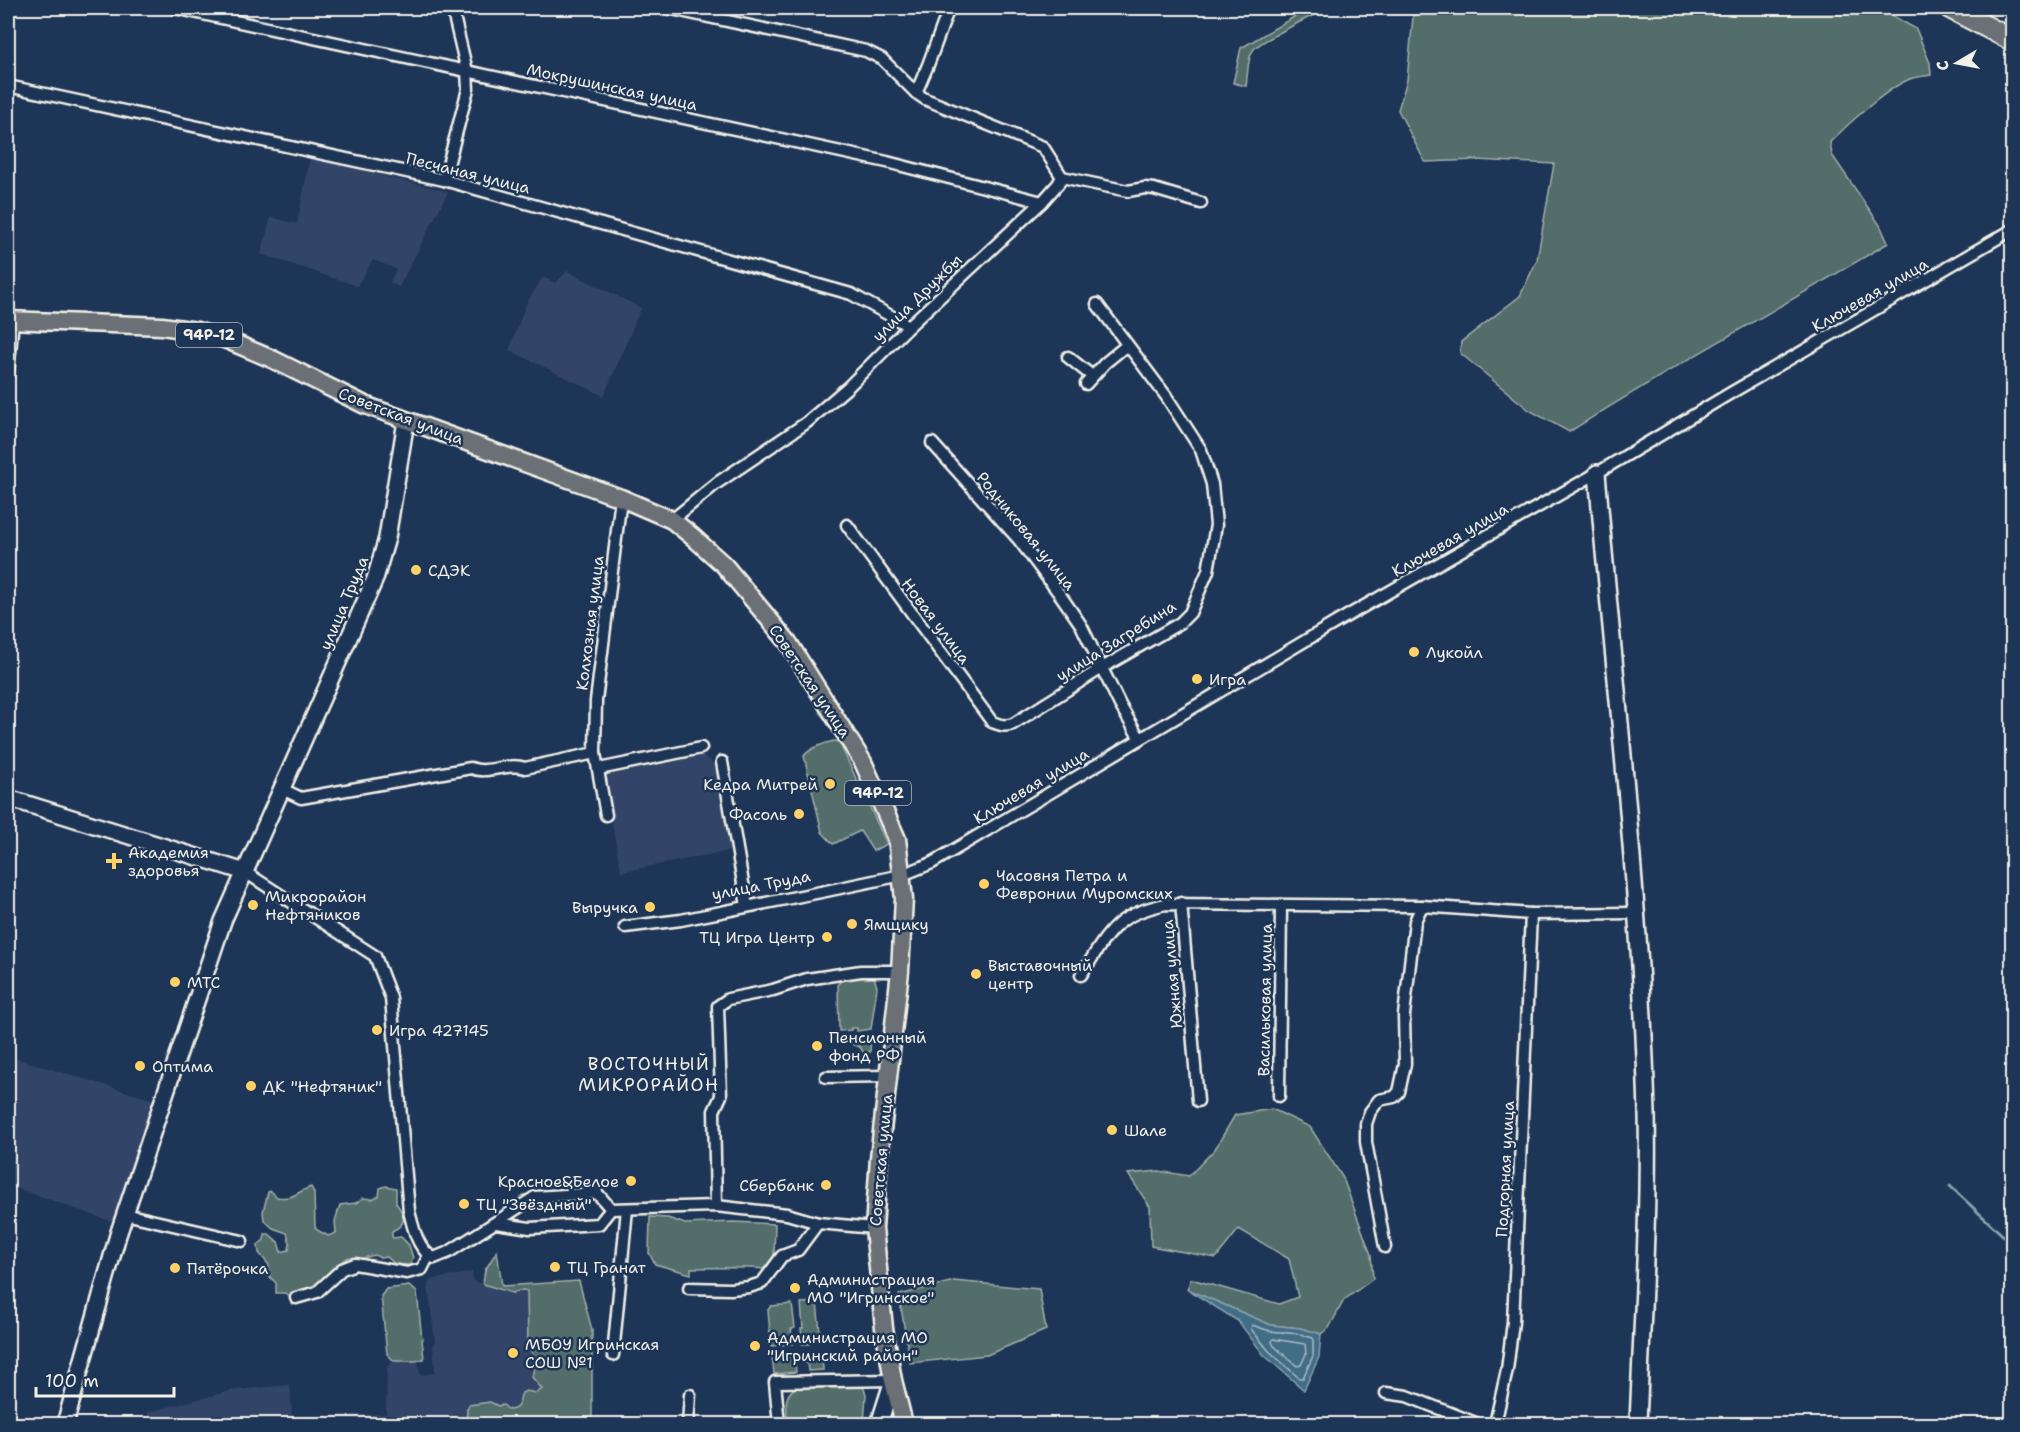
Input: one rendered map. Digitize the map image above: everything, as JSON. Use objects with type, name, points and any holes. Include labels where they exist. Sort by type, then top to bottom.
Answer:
[{"type":"highway","points":[[1950,8],[2010,33]]},
{"type":"main road","name":"Советская улица","points":[[10,320],[162,326],[197,331],[272,358],[359,402],[406,421],[621,498],[672,520],[724,565],[788,642],[863,762],[897,839],[904,899],[900,971],[874,1228],[884,1328],[904,1425]]},
{"type":"street","name":"Мокрушинская улица","points":[[175,8],[887,162],[1042,202]]},
{"type":"street","points":[[444,180],[468,89],[467,71],[452,8]]},
{"type":"street","points":[[667,8],[866,51],[882,59],[925,99],[1043,147],[1062,177],[1128,190],[1154,189],[1201,203]]},
{"type":"street","points":[[916,93],[949,8]]},
{"type":"street","name":"Песчаная улица","points":[[8,86],[444,180],[851,294],[909,326]]},
{"type":"street","name":"улица Дружбы","points":[[672,520],[717,483],[806,423],[848,387],[909,326],[1042,202],[1062,177]]},
{"type":"street","name":"Ключевая улица","points":[[902,875],[932,863],[1340,620],[2013,230]]},
{"type":"street","name":"улица Загребина","points":[[1006,726],[1013,724],[1102,668],[1180,623],[1190,613],[1208,571],[1216,525],[1215,505],[1212,484],[1201,450],[1166,396],[1097,304]]},
{"type":"street","points":[[8,374],[10,320]]},
{"type":"street","points":[[1068,357],[1089,380],[1127,345]]},
{"type":"street","name":"улица Труда","points":[[65,1425],[125,1214],[223,921],[371,589],[382,559],[406,421]]},
{"type":"street","name":"Родниковая улица","points":[[932,443],[1019,540],[1061,596],[1081,625],[1120,705],[1140,739]]},
{"type":"street","points":[[1597,473],[1635,913],[1647,1113],[1647,1179],[1638,1425]]},
{"type":"street","name":"Колхозная улица","points":[[606,815],[596,753],[596,701],[621,498]]},
{"type":"street","name":"Новая улица","points":[[846,525],[992,722],[1006,726]]},
{"type":"street","points":[[599,769],[701,748]]},
{"type":"street","points":[[282,789],[301,798],[471,768],[478,771],[514,764],[525,768],[596,753]]},
{"type":"street","points":[[722,762],[747,906]]},
{"type":"street","points":[[8,798],[245,872],[375,956],[391,998],[410,1210],[415,1233],[424,1251],[429,1255],[440,1256],[535,1197],[597,1193],[611,1209],[716,1206],[787,1214],[818,1223],[874,1228]]},
{"type":"street","name":"улица Труда","points":[[626,927],[681,920],[902,875]]},
{"type":"street","points":[[1181,903],[1422,906],[1531,914],[1635,913]]},
{"type":"street","name":"Южная улица","points":[[1082,975],[1117,923],[1128,915],[1145,909],[1181,903],[1198,1101]]},
{"type":"street","name":"Васильковая улица","points":[[1279,1096],[1281,905]]},
{"type":"street","points":[[1385,1247],[1366,1142],[1366,1124],[1370,1112],[1379,1100],[1394,1097],[1399,1092],[1406,1064],[1404,1015],[1415,921],[1422,906]]},
{"type":"street","name":"Подгорная улица","points":[[1495,1425],[1507,1370],[1513,1322],[1531,914]]},
{"type":"street","points":[[716,1206],[714,1111],[722,1096],[718,1006],[728,999],[773,990],[807,979],[861,971],[900,971]]},
{"type":"street","points":[[826,1077],[888,1076]]},
{"type":"street","points":[[496,1222],[530,1228],[599,1224],[611,1209]]},
{"type":"street","points":[[613,1355],[627,1209]]},
{"type":"street","points":[[125,1214],[242,1241]]},
{"type":"street","points":[[689,1288],[730,1289],[749,1287],[762,1282],[782,1256],[798,1250],[818,1223]]},
{"type":"street","points":[[297,1298],[317,1292],[342,1269],[355,1264],[407,1273],[422,1269],[429,1255]]},
{"type":"street","points":[[779,1425],[775,1382],[893,1380],[879,1425]]},
{"type":"street","points":[[1386,1393],[1407,1396],[1478,1425]]},
{"type":"street","points":[[688,1425],[690,1395]]},
{"type":"shaded area","points":[[310,157],[448,192],[399,287],[390,283],[396,269],[373,260],[357,286],[261,254],[271,217],[297,224]]},
{"type":"shaded area","points":[[567,271],[641,308],[604,396],[509,350],[526,304],[543,277],[556,283]]},
{"type":"shaded area","points":[[702,755],[717,766],[734,850],[621,872],[604,780],[606,772]]},
{"type":"shaded area","points":[[15,1058],[154,1100],[113,1222],[8,1185],[8,1082]]},
{"type":"shaded area","name":"МБОУ Игринская СОШ №1","points":[[472,1272],[473,1281],[512,1293],[580,1285],[592,1424],[148,1424],[148,1412],[234,1390],[290,1385],[292,1416],[386,1414],[387,1367],[394,1361],[416,1361],[419,1364],[420,1375],[435,1373],[433,1346],[435,1343],[428,1285],[430,1280]]},
{"type":"shaded area","points":[[8,1411],[44,1422],[43,1424],[8,1424]]},
{"type":"green space","points":[[1309,8],[1330,8],[1259,45],[1250,57],[1246,86],[1233,83],[1241,48]]},
{"type":"green space","points":[[1410,8],[1879,8],[1916,29],[1930,63],[1931,75],[1913,78],[1893,88],[1869,106],[1830,142],[1832,155],[1880,225],[1888,243],[1648,383],[1569,432],[1529,410],[1460,353],[1461,342],[1520,296],[1537,260],[1554,164],[1477,160],[1425,162],[1398,110],[1407,80],[1413,17]]},
{"type":"green space","points":[[834,741],[839,742],[887,844],[873,851],[860,831],[833,844],[822,832],[804,756],[818,746]]},
{"type":"green space","points":[[871,974],[877,987],[871,1029],[857,1031],[857,1028],[851,1028],[851,1030],[839,1031],[838,984],[844,977]]},
{"type":"green space","points":[[871,1035],[870,1052],[863,1052],[860,1047],[853,1045],[853,1038]]},
{"type":"green space","points":[[1272,1109],[1310,1127],[1343,1178],[1371,1255],[1373,1279],[1344,1300],[1329,1328],[1321,1334],[1300,1328],[1271,1325],[1187,1289],[1191,1279],[1279,1304],[1298,1297],[1289,1259],[1239,1229],[1216,1258],[1151,1246],[1150,1207],[1128,1174],[1159,1171],[1189,1176],[1215,1149],[1235,1115]]},
{"type":"green space","points":[[386,1186],[396,1188],[396,1203],[403,1215],[403,1222],[392,1231],[392,1236],[393,1238],[401,1237],[409,1245],[413,1258],[410,1265],[395,1264],[387,1257],[380,1258],[375,1255],[355,1260],[349,1257],[342,1261],[337,1270],[327,1274],[324,1285],[292,1297],[285,1293],[276,1293],[276,1283],[268,1275],[269,1265],[259,1253],[258,1245],[264,1240],[265,1234],[269,1234],[278,1242],[281,1252],[289,1250],[290,1243],[287,1233],[273,1228],[264,1220],[263,1212],[268,1192],[271,1191],[277,1197],[288,1197],[311,1187],[314,1193],[315,1227],[328,1236],[336,1233],[335,1221],[340,1205],[356,1203],[363,1198],[372,1199],[379,1196],[380,1188]]},
{"type":"green space","points":[[650,1217],[668,1218],[685,1224],[733,1222],[775,1224],[774,1255],[768,1269],[691,1268],[691,1274],[655,1264],[649,1253]]},
{"type":"green space","points":[[497,1251],[502,1286],[579,1281],[592,1330],[592,1424],[485,1424],[482,1422],[466,1424],[469,1405],[490,1402],[498,1406],[503,1405],[509,1410],[516,1408],[522,1393],[526,1391],[536,1393],[542,1389],[532,1377],[535,1364],[528,1346],[527,1291],[512,1293],[483,1284],[485,1270]]},
{"type":"green space","points":[[954,1281],[1039,1289],[1046,1330],[987,1355],[910,1363],[899,1295]]},
{"type":"green space","points":[[409,1286],[417,1292],[424,1359],[394,1361],[387,1354],[381,1296],[386,1289]]},
{"type":"green space","points":[[817,1302],[820,1333],[809,1334],[809,1344],[802,1344],[801,1303]]},
{"type":"green space","points":[[792,1304],[795,1328],[791,1329],[793,1344],[771,1346],[768,1310],[771,1306]]},
{"type":"green space","points":[[811,1352],[811,1357],[822,1356],[823,1370],[808,1371],[803,1353]]},
{"type":"green space","points":[[794,1354],[796,1372],[774,1374],[772,1356]]},
{"type":"green space","points":[[800,1385],[863,1387],[866,1394],[864,1424],[788,1424],[786,1402],[790,1392]]},
{"type":"water","points":[[1187,1289],[1271,1325],[1300,1328],[1321,1334],[1319,1357],[1304,1390],[1264,1355],[1238,1321]]},
{"type":"waterway","points":[[1950,1186],[2012,1244]]},
{"type":"place","name":"СДЭК","points":[[416,570]]},
{"type":"place","name":"Лукойл","points":[[1414,652]]},
{"type":"place","name":"Игра","points":[[1197,679]]},
{"type":"place","name":"Кедра Митрей","points":[[830,784]]},
{"type":"place","name":"Фасоль","points":[[799,814]]},
{"type":"place","name":"Академия здоровья","points":[[114,861]]},
{"type":"place","name":"Часовня Петра и Февронии Муромских","points":[[984,884]]},
{"type":"place","name":"Микрорайон Нефтяников","points":[[253,905]]},
{"type":"place","name":"Выручка","points":[[650,907]]},
{"type":"place","name":"Ямщику","points":[[852,924]]},
{"type":"place","name":"ТЦ Игра Центр","points":[[827,937]]},
{"type":"place","name":"Выставочный центр","points":[[976,974]]},
{"type":"place","name":"МТС","points":[[175,982]]},
{"type":"place","name":"Игра 427145","points":[[377,1030]]},
{"type":"place","name":"Пенсионный фонд РФ","points":[[817,1046]]},
{"type":"place","name":"Оптима","points":[[140,1066]]},
{"type":"place","name":"ДК \"Нефтяник\"","points":[[251,1086]]},
{"type":"place","name":"Шале","points":[[1112,1130]]},
{"type":"place","name":"Красное&Белое","points":[[631,1181]]},
{"type":"place","name":"Сбербанк","points":[[826,1185]]},
{"type":"place","name":"ТЦ \"Звёздный\"","points":[[464,1204]]},
{"type":"place","name":"ТЦ Гранат","points":[[555,1267]]},
{"type":"place","name":"Пятёрочка","points":[[175,1268]]},
{"type":"place","name":"Администрация МО \"Игринское\"","points":[[795,1288]]},
{"type":"place","name":"Администрация МО \"Игринский район\"","points":[[755,1346]]},
{"type":"place","name":"МБОУ Игринская СОШ №1","points":[[513,1353]]},
{"type":"district","name":"ВОСТОЧНЫЙ МИКРОРАЙОН","points":[[649,1074]]}]
